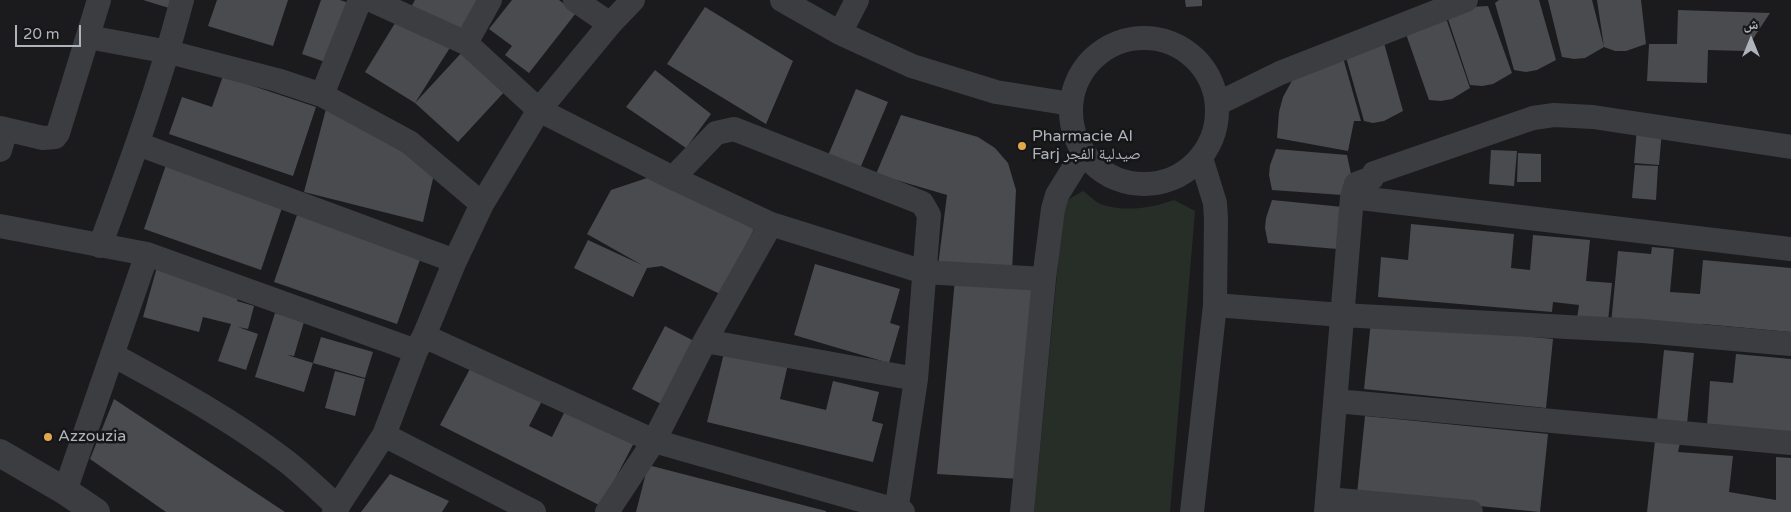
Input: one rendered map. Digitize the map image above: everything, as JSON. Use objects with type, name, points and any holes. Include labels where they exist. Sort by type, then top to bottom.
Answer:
[{"type":"street","points":[[2,136],[55,137],[61,127],[100,0]]},
{"type":"street","points":[[100,246],[138,144],[168,52],[182,0]]},
{"type":"street","points":[[322,96],[360,0]]},
{"type":"street","points":[[371,0],[466,43],[539,110],[673,178],[771,224],[924,272],[1044,279]]},
{"type":"street","points":[[466,43],[490,0]]},
{"type":"street","points":[[574,0],[610,24]]},
{"type":"street","points":[[113,355],[172,386],[231,423],[287,462],[336,509],[384,435],[455,261],[482,204],[539,110],[610,24],[633,0]]},
{"type":"street","points":[[782,0],[840,33],[912,66],[996,92],[1071,104]]},
{"type":"street","points":[[840,33],[857,0]]},
{"type":"street","points":[[1217,104],[1280,73],[1466,0]]},
{"type":"street","points":[[88,37],[168,52],[277,80],[322,96],[409,142],[482,204]]},
{"type":"street","points":[[1132,39],[1156,39],[1184,51],[1197,61],[1210,81],[1217,104],[1216,123],[1211,141],[1201,158],[1184,172],[1164,182],[1141,184],[1119,180],[1099,169],[1083,153],[1075,138],[1071,121],[1071,104],[1077,81],[1090,61],[1109,47],[1132,39]]},
{"type":"street","points":[[1471,512],[1327,506],[1341,315],[1352,197],[1356,184],[1372,178],[1374,173],[1533,118],[1554,115],[1593,117],[1791,147]]},
{"type":"street","points":[[0,226],[147,254],[420,344],[654,440],[899,512],[916,380],[929,215],[922,203],[734,129],[716,133],[673,178]]},
{"type":"street","points":[[138,144],[455,261]]},
{"type":"street","points":[[1022,512],[1044,279],[1053,209],[1057,195],[1083,153]]},
{"type":"street","points":[[1192,512],[1215,305],[1215,203],[1201,158]]},
{"type":"street","points":[[1352,197],[1791,249]]},
{"type":"street","points":[[607,512],[654,440],[705,341],[771,224]]},
{"type":"street","points":[[65,491],[147,254]]},
{"type":"street","points":[[1215,305],[1341,315],[1643,331],[1791,344]]},
{"type":"street","points":[[705,341],[916,380]]},
{"type":"street","points":[[1336,401],[1791,443]]},
{"type":"street","points":[[384,435],[534,512]]},
{"type":"street","points":[[0,453],[65,491],[96,512]]},
{"type":"shaded area","points":[[1083,191],[1098,203],[1112,207],[1139,208],[1174,200],[1195,211],[1170,512],[1034,512],[1064,202]]},
{"type":"building","points":[[143,0],[171,0],[169,8]]},
{"type":"building","points":[[217,0],[288,0],[273,46],[208,26]]},
{"type":"building","points":[[321,0],[340,0],[352,4],[331,64],[302,54]]},
{"type":"building","points":[[415,0],[477,0],[461,32],[411,7]]},
{"type":"building","points":[[512,0],[559,0],[576,13],[529,73],[505,55],[512,46],[489,29]]},
{"type":"building","points":[[1185,0],[1202,0],[1202,6],[1186,7]]},
{"type":"building","points":[[1499,0],[1539,0],[1556,60],[1537,70],[1526,72],[1514,70],[1495,3]]},
{"type":"building","points":[[1548,0],[1592,0],[1604,47],[1585,58],[1562,57]]},
{"type":"building","points":[[1597,0],[1641,0],[1646,44],[1626,51],[1615,51],[1604,47]]},
{"type":"building","points":[[1488,6],[1512,73],[1493,84],[1482,86],[1470,85],[1448,19],[1470,7]]},
{"type":"building","points":[[705,7],[793,61],[766,124],[667,64]]},
{"type":"building","points":[[1678,10],[1770,13],[1745,51],[1708,50],[1707,83],[1647,81],[1649,44],[1677,44]]},
{"type":"building","points":[[400,15],[451,46],[415,103],[365,72]]},
{"type":"building","points":[[1439,21],[1447,21],[1470,88],[1452,99],[1441,101],[1429,100],[1406,34]]},
{"type":"building","points":[[1384,43],[1403,111],[1384,121],[1373,123],[1364,121],[1345,54]]},
{"type":"building","points":[[464,50],[507,89],[458,142],[415,103]]},
{"type":"building","points":[[1342,54],[1361,121],[1354,121],[1348,151],[1277,138],[1279,112],[1283,97],[1294,77]]},
{"type":"building","points":[[655,70],[711,114],[686,148],[626,107]]},
{"type":"building","points":[[223,76],[316,107],[293,176],[169,134],[182,97],[212,107]]},
{"type":"building","points":[[856,89],[888,102],[859,171],[827,158]]},
{"type":"building","points":[[326,109],[435,170],[423,222],[304,192]]},
{"type":"building","points":[[901,115],[978,137],[995,148],[1008,163],[1016,190],[1012,271],[938,266],[947,195],[876,174]]},
{"type":"building","points":[[1637,128],[1662,130],[1659,165],[1634,163]]},
{"type":"building","points":[[1276,149],[1347,155],[1351,174],[1342,195],[1272,190],[1269,175],[1270,165]]},
{"type":"building","points":[[1491,150],[1517,151],[1514,186],[1489,184]]},
{"type":"building","points":[[1518,153],[1541,154],[1541,182],[1517,182]]},
{"type":"building","points":[[166,165],[283,205],[261,270],[144,229]]},
{"type":"building","points":[[1635,165],[1658,166],[1656,200],[1632,198]]},
{"type":"building","points":[[653,176],[754,229],[722,295],[662,266],[647,268],[633,297],[574,268],[588,240],[642,265],[587,234],[611,190]]},
{"type":"building","points":[[1272,200],[1343,207],[1337,249],[1268,243],[1265,228]]},
{"type":"building","points":[[297,215],[421,257],[397,324],[274,282]]},
{"type":"building","points":[[1411,224],[1514,234],[1511,268],[1530,270],[1533,235],[1590,240],[1586,281],[1612,283],[1608,321],[1577,319],[1579,305],[1553,302],[1552,312],[1378,297],[1381,257],[1408,260]]},
{"type":"building","points":[[1652,247],[1674,249],[1670,292],[1700,294],[1703,260],[1791,268],[1791,332],[1703,324],[1702,332],[1611,324],[1618,251],[1651,254]]},
{"type":"building","points":[[815,264],[900,289],[890,323],[900,326],[889,363],[794,335]]},
{"type":"building","points":[[157,267],[240,291],[237,301],[254,306],[248,329],[238,327],[258,334],[246,370],[218,361],[231,324],[203,317],[199,332],[143,317]]},
{"type":"building","points":[[955,279],[1036,285],[1020,479],[937,474]]},
{"type":"building","points":[[275,313],[304,322],[294,356],[287,355],[313,363],[304,392],[255,377]]},
{"type":"building","points":[[1371,321],[1553,339],[1546,408],[1364,389]]},
{"type":"building","points":[[665,326],[696,342],[663,405],[632,389]]},
{"type":"building","points":[[321,337],[373,352],[365,378],[313,363]]},
{"type":"building","points":[[725,349],[788,364],[780,399],[826,410],[833,381],[879,392],[872,421],[883,424],[873,462],[707,422]]},
{"type":"building","points":[[1664,350],[1694,353],[1687,424],[1657,421]]},
{"type":"building","points":[[1736,354],[1791,359],[1791,434],[1707,426],[1710,381],[1733,383]]},
{"type":"building","points":[[472,365],[544,397],[529,426],[552,437],[567,407],[636,439],[601,506],[440,425]]},
{"type":"building","points":[[335,371],[365,379],[355,416],[325,408]]},
{"type":"building","points":[[114,399],[285,512],[166,512],[90,459]]},
{"type":"building","points":[[1365,416],[1548,434],[1540,512],[1357,494]]},
{"type":"building","points":[[1655,441],[1680,443],[1678,452],[1733,456],[1729,492],[1776,500],[1776,457],[1791,458],[1791,512],[1647,512]]},
{"type":"building","points":[[648,465],[826,511],[826,512],[636,512]]},
{"type":"building","points":[[390,474],[449,501],[442,512],[361,512]]},
{"type":"place","name":"Pharmacie Al Farj صيدلية الفجر","points":[[1022,146]]},
{"type":"place","name":"Azzouzia","points":[[48,437]]}]
